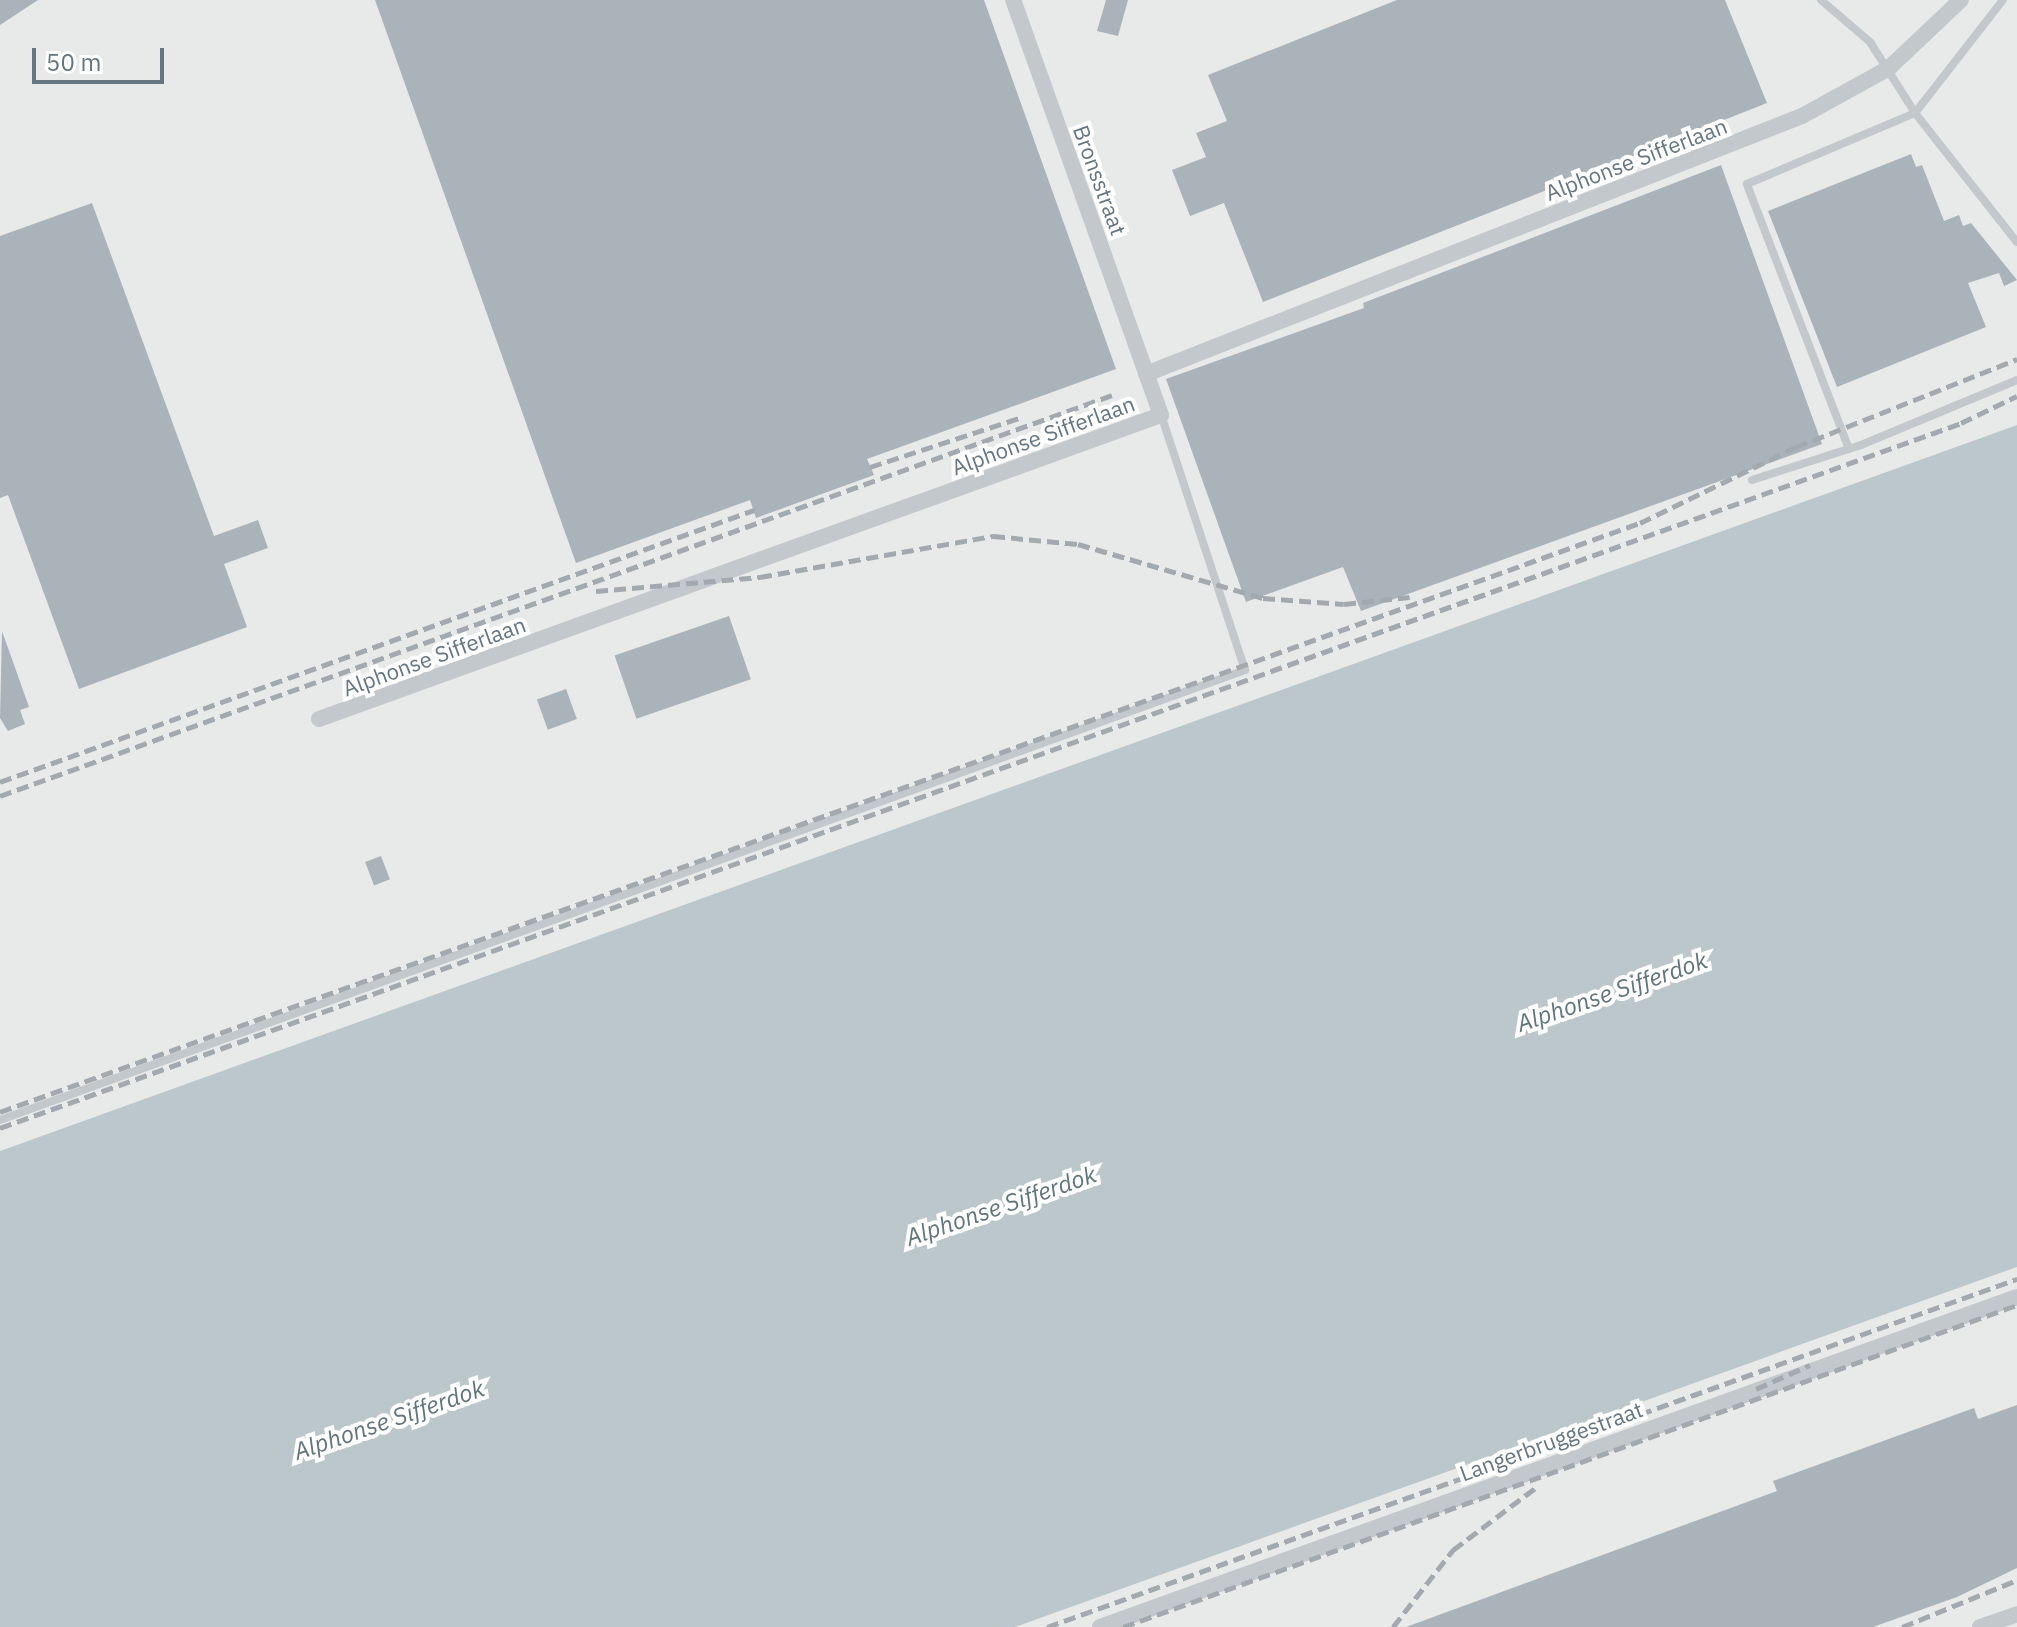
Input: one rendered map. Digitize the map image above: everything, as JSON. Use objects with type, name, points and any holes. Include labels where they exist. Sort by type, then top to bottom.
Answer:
[{"type":"street","name":"Bronsstraat","points":[[1013,0],[1146,374]]},
{"type":"street","name":"Alphonse Sifferlaan","points":[[319,719],[1161,415],[1146,374],[1744,141],[1889,68],[1961,0]]},
{"type":"street","name":"Langerbruggestraat","points":[[1100,1627],[2017,1297]]},
{"type":"street","points":[[1980,1627],[2017,1614]]},
{"type":"lane","points":[[1821,0],[1870,42],[1915,113],[2017,242]]},
{"type":"lane","points":[[1849,449],[1747,184],[1915,113],[2003,0]]},
{"type":"lane","points":[[1752,480],[1849,449],[2017,380]]},
{"type":"lane","points":[[0,1120],[1245,670],[1161,415]]},
{"type":"shaded area","points":[[0,0],[2017,0],[2017,425],[0,1151]]},
{"type":"shaded area","points":[[2017,1267],[2017,1627],[1015,1627],[1650,1399]]},
{"type":"water","name":"Alphonse Sifferdok","points":[[2017,425],[2017,1267],[1015,1627],[0,1627],[0,1151]]},
{"type":"building","points":[[0,0],[38,0],[0,25]]},
{"type":"building","points":[[375,0],[984,0],[1116,369],[867,459],[874,475],[756,518],[750,500],[576,563]]},
{"type":"building","points":[[1106,0],[1128,0],[1118,36],[1097,31]]},
{"type":"building","points":[[1397,0],[1725,0],[1767,103],[1263,302],[1224,203],[1190,216],[1172,170],[1206,157],[1196,133],[1227,121],[1208,75]]},
{"type":"building","points":[[1911,154],[1916,167],[1922,165],[1944,221],[1959,215],[1963,226],[1971,223],[2017,280],[2004,286],[1999,273],[1968,283],[1986,327],[1837,387],[1768,211]]},
{"type":"building","points":[[1721,165],[1822,444],[1361,611],[1343,567],[1246,602],[1166,379],[1364,308],[1363,303]]},
{"type":"building","points":[[92,203],[214,536],[258,520],[268,548],[224,564],[247,627],[79,689],[8,495],[0,498],[0,236]]},
{"type":"building","points":[[729,616],[751,679],[636,719],[615,655]]},
{"type":"building","points":[[2,631],[29,707],[20,710],[25,724],[8,731],[0,718]]},
{"type":"building","points":[[566,689],[577,719],[548,730],[537,700]]},
{"type":"building","points":[[381,856],[390,879],[374,885],[365,862]]},
{"type":"building","points":[[2017,1405],[2017,1568],[1957,1597],[1873,1627],[1406,1627],[1777,1491],[1773,1481],[1974,1408],[1978,1419]]},
{"type":"railway","points":[[0,1112],[1640,523],[1796,447],[2017,359]]},
{"type":"railway","points":[[0,796],[1112,395]]},
{"type":"railway","points":[[0,1128],[1961,423],[2017,396]]},
{"type":"railway","points":[[870,467],[1019,418]]},
{"type":"railway","points":[[0,782],[754,510]]},
{"type":"railway","points":[[596,591],[760,577],[993,536],[1078,544],[1263,598],[1344,604],[1410,597]]},
{"type":"railway","points":[[1047,1627],[2017,1279]]},
{"type":"railway","points":[[1123,1627],[2017,1305]]},
{"type":"railway","points":[[1756,1389],[1810,1365]]},
{"type":"railway","points":[[1393,1627],[1453,1550],[1538,1486]]},
{"type":"railway","points":[[1902,1627],[2017,1580]]}]
